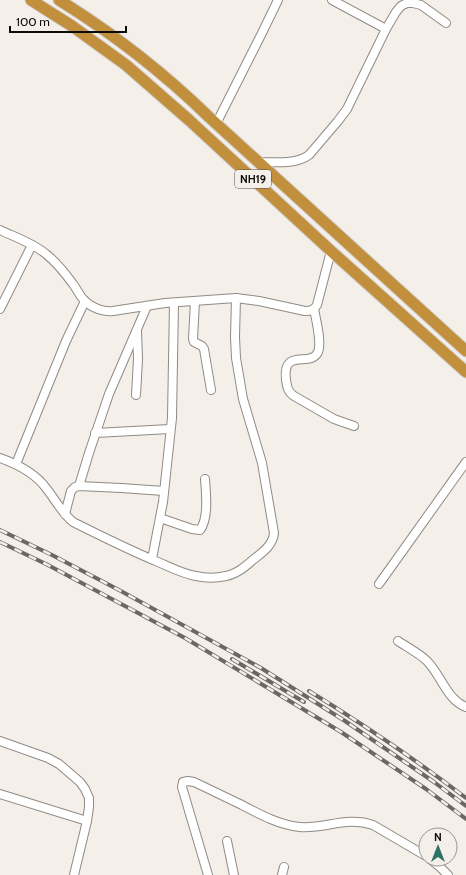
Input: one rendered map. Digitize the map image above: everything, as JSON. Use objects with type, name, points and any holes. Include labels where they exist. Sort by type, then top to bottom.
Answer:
[{"type":"highway","name":"NH19","points":[[31,0],[72,26],[126,65],[189,120],[466,372]]},
{"type":"highway","name":"NH19","points":[[59,0],[133,50],[188,97],[466,351]]},
{"type":"street","points":[[216,124],[278,0]]},
{"type":"street","points":[[332,0],[386,29]]},
{"type":"street","points":[[258,162],[294,162],[309,155],[347,109],[386,29],[401,6],[407,3],[413,3],[446,23]]},
{"type":"street","points":[[0,230],[32,245],[46,254],[58,265],[85,301],[105,312],[174,303],[236,298],[259,301],[305,312],[309,311],[314,309],[317,305],[332,251]]},
{"type":"street","points":[[0,309],[32,245]]},
{"type":"street","points":[[0,458],[16,464],[39,479],[65,514],[73,522],[132,551],[185,574],[196,576],[225,577],[243,569],[270,545],[274,539],[274,526],[262,463],[243,399],[236,358],[236,298]]},
{"type":"street","points":[[16,464],[66,341],[85,301]]},
{"type":"street","points":[[195,301],[193,339],[194,342],[202,346],[204,349],[211,390]]},
{"type":"street","points":[[152,560],[164,491],[172,418],[174,303]]},
{"type":"street","points":[[79,486],[88,453],[109,394],[147,306]]},
{"type":"street","points":[[314,309],[319,343],[318,352],[315,356],[310,358],[293,360],[286,367],[286,378],[289,392],[300,400],[334,418],[354,426]]},
{"type":"street","points":[[136,395],[138,359],[137,328]]},
{"type":"street","points":[[95,433],[170,429]]},
{"type":"street","points":[[379,584],[466,462]]},
{"type":"street","points":[[160,518],[196,531],[200,530],[206,511],[205,479]]},
{"type":"street","points":[[65,514],[71,491],[75,487],[79,486],[164,491]]},
{"type":"street","points":[[398,642],[427,661],[454,700],[466,707]]},
{"type":"street","points":[[0,741],[48,758],[59,764],[80,782],[85,789],[89,807],[74,875]]},
{"type":"street","points":[[208,875],[182,786],[183,782],[194,782],[265,816],[293,826],[318,826],[353,821],[365,822],[373,825],[418,851]]},
{"type":"street","points":[[0,794],[87,821]]},
{"type":"street","points":[[227,841],[234,875]]},
{"type":"street","points":[[440,867],[448,875]]},
{"type":"railway","points":[[0,530],[119,590],[261,668],[345,721],[434,782],[466,806]]},
{"type":"railway","points":[[0,542],[46,564],[185,638],[341,732],[426,789],[466,819]]},
{"type":"railway","points":[[232,659],[304,702]]},
{"type":"railway","points":[[309,691],[389,743],[466,798]]}]
